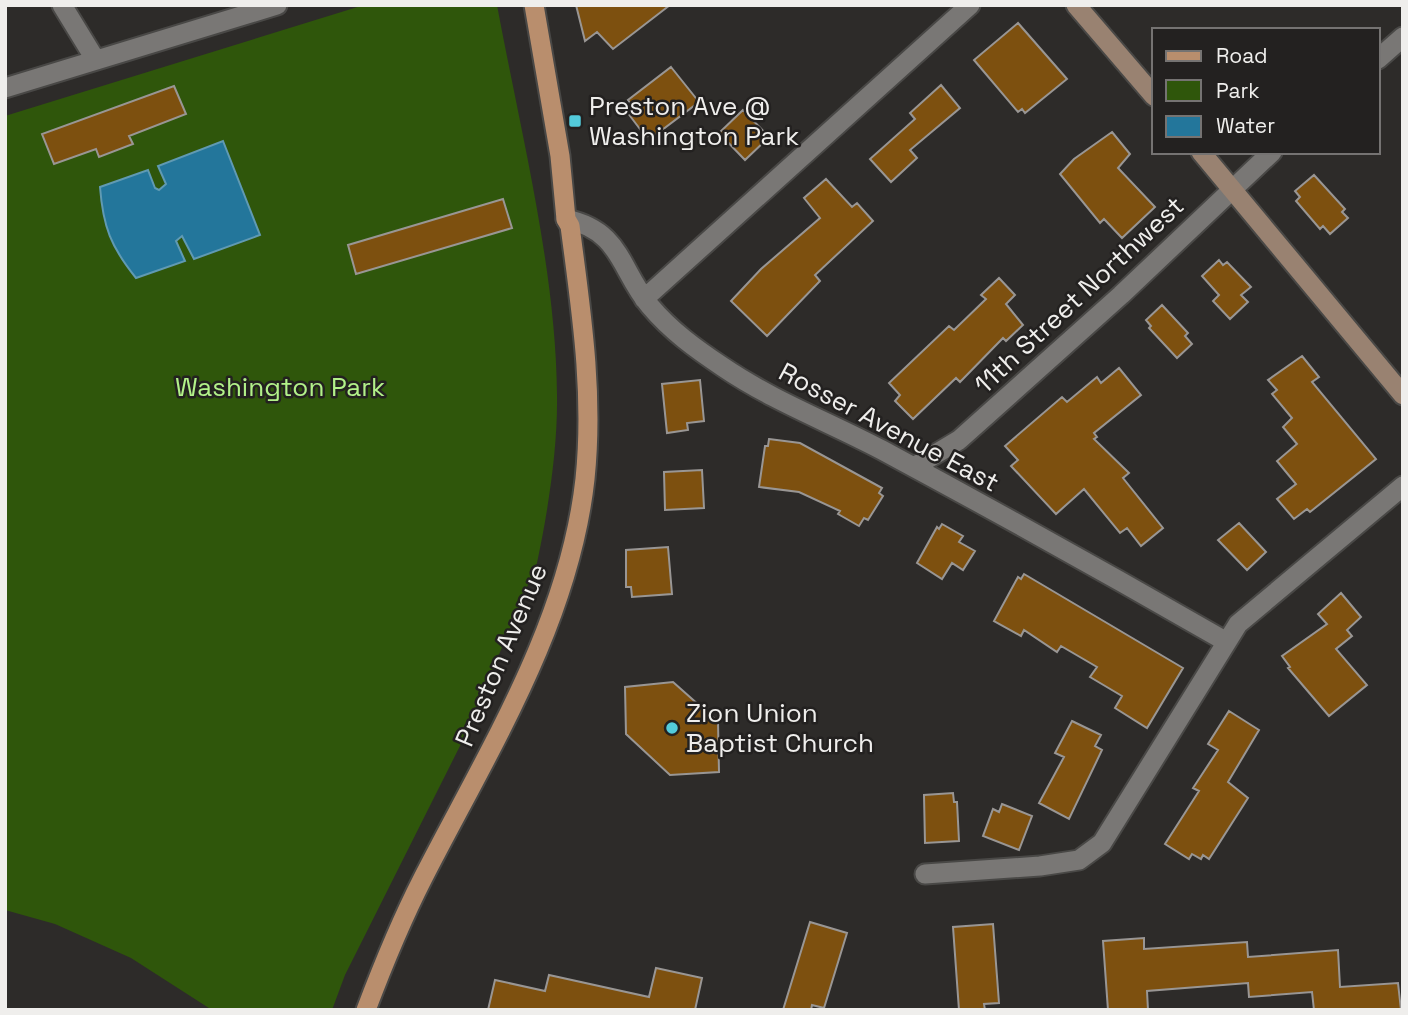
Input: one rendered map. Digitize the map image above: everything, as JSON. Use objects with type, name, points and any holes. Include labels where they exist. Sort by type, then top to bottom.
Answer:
[{"type":"main road","name":"Preston Avenue","points":[[366,1010],[390,948],[423,878],[522,687],[556,602],[574,542],[585,480],[589,418],[587,355],[570,226],[566,219],[560,156],[534,5]]},
{"type":"main road","points":[[1076,5],[1152,94]]},
{"type":"main road","points":[[1203,154],[1403,395]]},
{"type":"street","points":[[62,5],[95,59]]},
{"type":"street","points":[[5,88],[277,5]]},
{"type":"street","points":[[644,299],[970,5]]},
{"type":"street","points":[[1380,57],[1403,37]]},
{"type":"street","name":"11th Street Northwest","points":[[914,467],[959,440],[1270,154]]},
{"type":"street","name":"Rosser Avenue East","points":[[566,219],[595,227],[614,247],[644,299],[679,337],[736,376],[797,410],[914,467],[1225,642]]},
{"type":"street","points":[[925,874],[1040,866],[1086,856],[1108,834],[1238,624],[1403,486]]},
{"type":"green space","name":"Washington Park","points":[[364,5],[497,5],[544,249],[555,346],[557,415],[548,501],[537,563],[466,734],[345,975],[332,1010],[212,1010],[131,958],[55,924],[5,910],[5,116]]},
{"type":"water","points":[[223,141],[260,235],[194,259],[182,236],[176,241],[185,261],[136,278],[110,236],[103,214],[100,187],[148,170],[155,188],[159,190],[166,184],[158,166]]},
{"type":"building","points":[[576,5],[670,5],[613,49],[597,32],[585,41]]},
{"type":"building","points":[[1018,23],[1067,79],[1025,113],[1022,109],[1018,112],[974,60]]},
{"type":"building","points":[[671,67],[699,102],[654,136],[652,133],[646,137],[624,108],[630,103],[628,100]]},
{"type":"building","points":[[941,85],[960,108],[910,150],[917,158],[891,182],[870,159],[915,119],[910,113]]},
{"type":"building","points":[[174,86],[186,114],[129,136],[133,144],[99,157],[96,149],[54,164],[42,134]]},
{"type":"building","points":[[743,110],[769,137],[745,160],[719,133]]},
{"type":"building","points":[[1112,132],[1130,154],[1118,168],[1155,207],[1122,238],[1104,219],[1100,223],[1060,174],[1074,159]]},
{"type":"building","points":[[1314,175],[1345,209],[1342,212],[1348,218],[1330,234],[1323,226],[1320,229],[1296,201],[1300,197],[1295,191]]},
{"type":"building","points":[[826,179],[852,207],[857,203],[873,221],[815,275],[820,281],[767,336],[731,301],[761,269],[820,218],[804,198]]},
{"type":"building","points":[[503,199],[512,228],[356,274],[348,245]]},
{"type":"building","points":[[1219,260],[1223,265],[1227,262],[1251,287],[1241,295],[1248,302],[1230,319],[1213,301],[1219,295],[1202,276]]},
{"type":"building","points":[[999,278],[1015,295],[1006,304],[1023,325],[1006,341],[1003,338],[960,382],[956,378],[913,419],[895,401],[900,395],[889,383],[949,326],[954,330],[986,299],[981,295]]},
{"type":"building","points":[[1162,305],[1188,333],[1185,336],[1192,344],[1177,358],[1149,328],[1151,326],[1146,320]]},
{"type":"building","points":[[1302,356],[1319,377],[1312,382],[1376,459],[1310,512],[1307,509],[1294,519],[1277,499],[1296,484],[1277,461],[1297,444],[1283,427],[1292,418],[1272,394],[1277,390],[1268,380]]},
{"type":"building","points":[[1119,368],[1141,395],[1094,433],[1097,437],[1094,439],[1129,473],[1123,478],[1163,528],[1141,546],[1127,528],[1120,533],[1084,489],[1056,514],[1011,466],[1018,460],[1005,446],[1062,397],[1067,402],[1097,377],[1101,383]]},
{"type":"building","points":[[700,380],[704,421],[687,423],[688,430],[667,433],[662,384]]},
{"type":"building","points":[[769,439],[800,443],[882,488],[879,493],[883,496],[868,520],[864,518],[859,526],[838,514],[840,511],[799,492],[759,487],[765,446],[768,446]]},
{"type":"building","points":[[702,470],[704,508],[665,510],[664,472]]},
{"type":"building","points":[[1239,523],[1266,552],[1247,570],[1218,540]]},
{"type":"building","points":[[942,524],[963,536],[959,542],[975,551],[963,570],[952,563],[942,579],[917,563],[937,527],[939,529]]},
{"type":"building","points":[[668,547],[672,594],[632,597],[631,587],[626,587],[626,550]]},
{"type":"building","points":[[1024,574],[1183,668],[1147,728],[1115,708],[1122,696],[1090,677],[1097,667],[1061,646],[1057,652],[1024,630],[1021,636],[994,621],[1018,577],[1021,579]]},
{"type":"building","points":[[1341,593],[1361,617],[1347,630],[1352,636],[1336,649],[1367,685],[1329,716],[1288,668],[1290,667],[1282,656],[1327,624],[1318,614]]},
{"type":"building","name":"Zion Union Baptist Church","points":[[673,682],[718,722],[719,772],[670,775],[626,734],[625,687]]},
{"type":"building","points":[[1229,711],[1259,730],[1228,782],[1248,798],[1209,859],[1203,855],[1201,859],[1192,854],[1189,859],[1165,844],[1199,791],[1193,788],[1218,750],[1208,744]]},
{"type":"building","points":[[1072,721],[1101,735],[1095,746],[1102,750],[1069,819],[1039,803],[1064,757],[1055,753]]},
{"type":"building","points":[[953,793],[954,802],[957,802],[959,841],[925,843],[924,795]]},
{"type":"building","points":[[1002,804],[1032,816],[1019,850],[983,836],[993,809],[999,812]]},
{"type":"building","points":[[810,922],[847,933],[824,1008],[812,1005],[811,1010],[783,1010]]},
{"type":"building","points":[[993,924],[999,1003],[984,1004],[985,1010],[959,1010],[953,927]]},
{"type":"building","points":[[1144,938],[1144,949],[1247,942],[1248,957],[1338,950],[1340,987],[1398,983],[1401,1010],[1314,1010],[1312,992],[1249,997],[1248,983],[1147,991],[1148,1010],[1108,1010],[1103,941]]},
{"type":"building","points":[[656,968],[702,978],[695,1010],[488,1010],[495,980],[545,991],[549,975],[649,997]]},
{"type":"place","name":"Preston Ave @ Washington Park","points":[[575,121]]},
{"type":"place","name":"Zion Union Baptist Church","points":[[672,728]]}]
